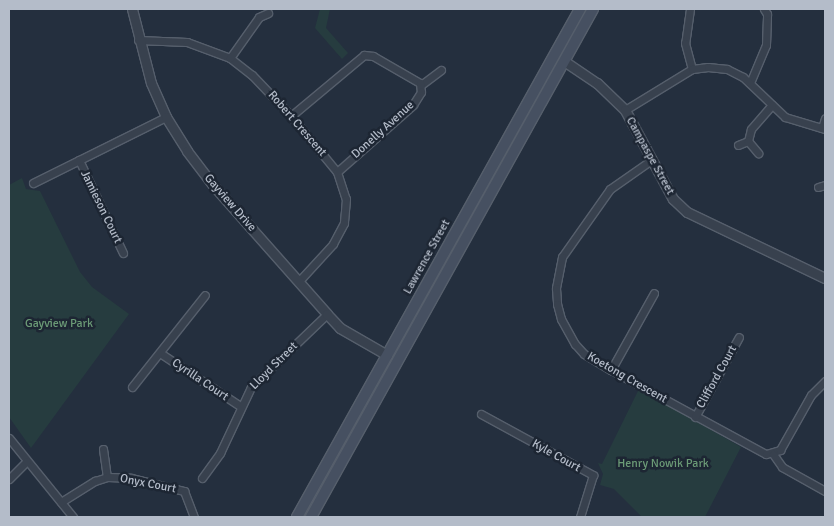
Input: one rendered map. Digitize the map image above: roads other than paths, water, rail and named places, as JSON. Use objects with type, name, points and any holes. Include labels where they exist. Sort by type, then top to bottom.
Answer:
[{"type":"main road","name":"Lawrence Street","points":[[296,517],[580,9]]},
{"type":"main road","name":"Lawrence Street","points":[[310,517],[593,9]]},
{"type":"main road","points":[[554,55],[564,61]]},
{"type":"main road","points":[[387,355],[397,360]]},
{"type":"street","name":"Gayview Drive","points":[[132,9],[138,40],[166,117],[213,185],[340,328],[387,355]]},
{"type":"street","points":[[690,9],[685,43],[692,69]]},
{"type":"street","points":[[750,83],[766,45],[767,14],[764,9]]},
{"type":"street","points":[[230,58],[259,17],[268,13]]},
{"type":"street","name":"Robert Crescent","points":[[138,40],[187,42],[230,58],[252,75],[291,116],[337,172],[346,199],[344,223],[333,244],[299,281]]},
{"type":"street","points":[[291,116],[364,55],[373,56],[421,84],[441,70]]},
{"type":"street","name":"Campaspe Street","points":[[564,61],[597,83],[625,110],[650,161],[673,199],[687,212],[825,278]]},
{"type":"street","points":[[625,110],[692,69],[708,67],[727,69],[750,83],[772,106],[793,122],[824,129],[825,118]]},
{"type":"street","name":"Donelly Avenue","points":[[337,172],[414,105],[421,92],[421,84]]},
{"type":"street","points":[[738,145],[748,140],[751,129],[772,106]]},
{"type":"street","name":"Jamieson Court","points":[[33,183],[166,117]]},
{"type":"street","points":[[748,140],[758,153]]},
{"type":"street","name":"Jamieson Court","points":[[79,160],[123,253]]},
{"type":"street","name":"Koetong Crescent","points":[[650,161],[610,189],[570,244],[558,274],[558,304],[568,334],[584,354],[611,370],[762,453],[773,454]]},
{"type":"street","points":[[611,370],[654,293]]},
{"type":"street","name":"Cyrilla Court","points":[[132,387],[205,295]]},
{"type":"street","name":"Lloyd Street","points":[[202,478],[220,453],[240,406],[261,376],[327,314]]},
{"type":"street","name":"Clifford Court","points":[[695,416],[739,337]]},
{"type":"street","name":"Cyrilla Court","points":[[160,353],[240,406]]},
{"type":"street","points":[[824,384],[811,395],[780,450],[773,454],[782,468],[825,491]]},
{"type":"street","name":"Kyle Court","points":[[481,414],[593,476],[580,517]]},
{"type":"street","points":[[9,438],[73,517]]},
{"type":"street","points":[[103,449],[107,477]]},
{"type":"street","points":[[9,479],[27,461]]},
{"type":"street","name":"Onyx Court","points":[[61,502],[84,486],[107,477],[131,478],[184,491],[194,517]]},
{"type":"park label","name":"Gayview Park","points":[[59,324]]},
{"type":"park label","name":"Henry Nowik Park","points":[[663,464]]}]
